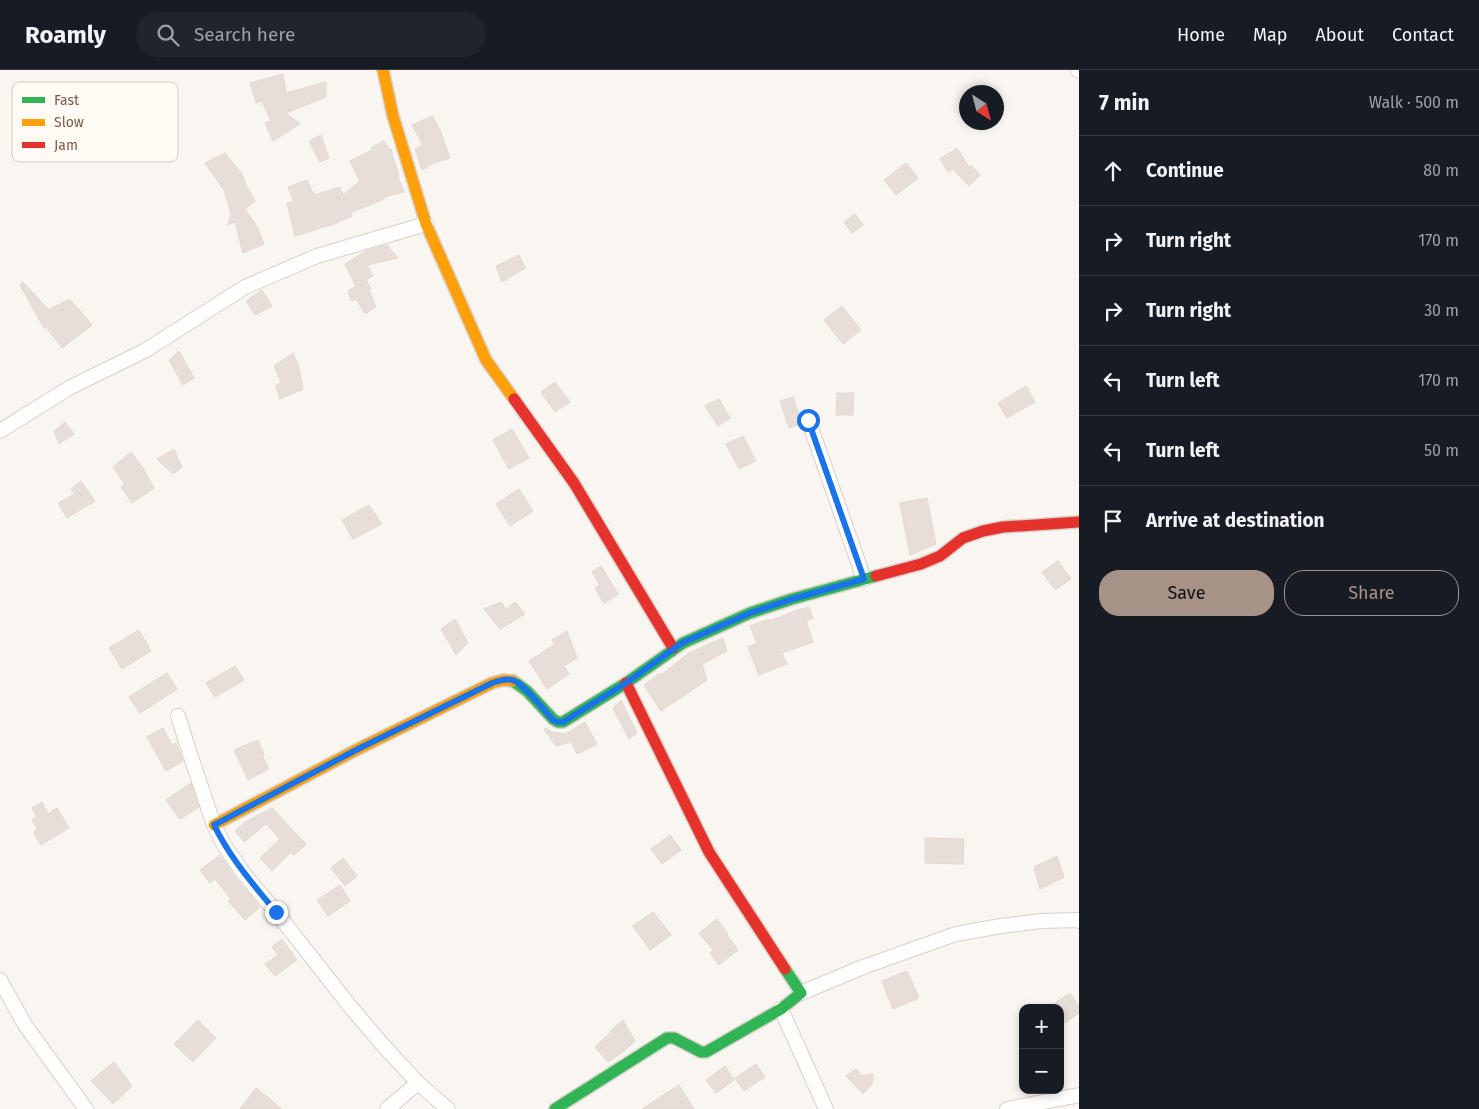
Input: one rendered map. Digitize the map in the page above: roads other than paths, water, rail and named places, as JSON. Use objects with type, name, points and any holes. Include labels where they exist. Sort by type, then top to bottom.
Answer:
[{"type":"street","points":[[383,70],[393,116],[426,224],[486,360],[574,483],[674,648]]},
{"type":"street","points":[[0,431],[69,388],[146,350],[245,287],[317,256],[426,224]]},
{"type":"street","points":[[808,420],[864,579]]},
{"type":"street","points":[[214,825],[356,750],[492,683],[504,679],[516,681],[553,720],[563,722],[626,683],[682,643],[750,613],[792,599],[934,559],[957,541],[983,531],[1079,522]]},
{"type":"street","points":[[626,683],[709,852],[801,993]]},
{"type":"street","points":[[178,716],[214,825],[224,845],[244,874],[348,1005],[418,1083],[448,1109]]},
{"type":"street","points":[[555,1109],[667,1038],[671,1037],[701,1052],[706,1052],[781,1009],[801,993],[864,967],[956,934],[1042,921],[1079,920]]},
{"type":"street","points":[[0,980],[25,1024],[86,1109]]},
{"type":"street","points":[[781,1009],[826,1109]]},
{"type":"street","points":[[387,1109],[418,1083]]},
{"type":"street","points":[[1007,1109],[1079,1095]]}]
